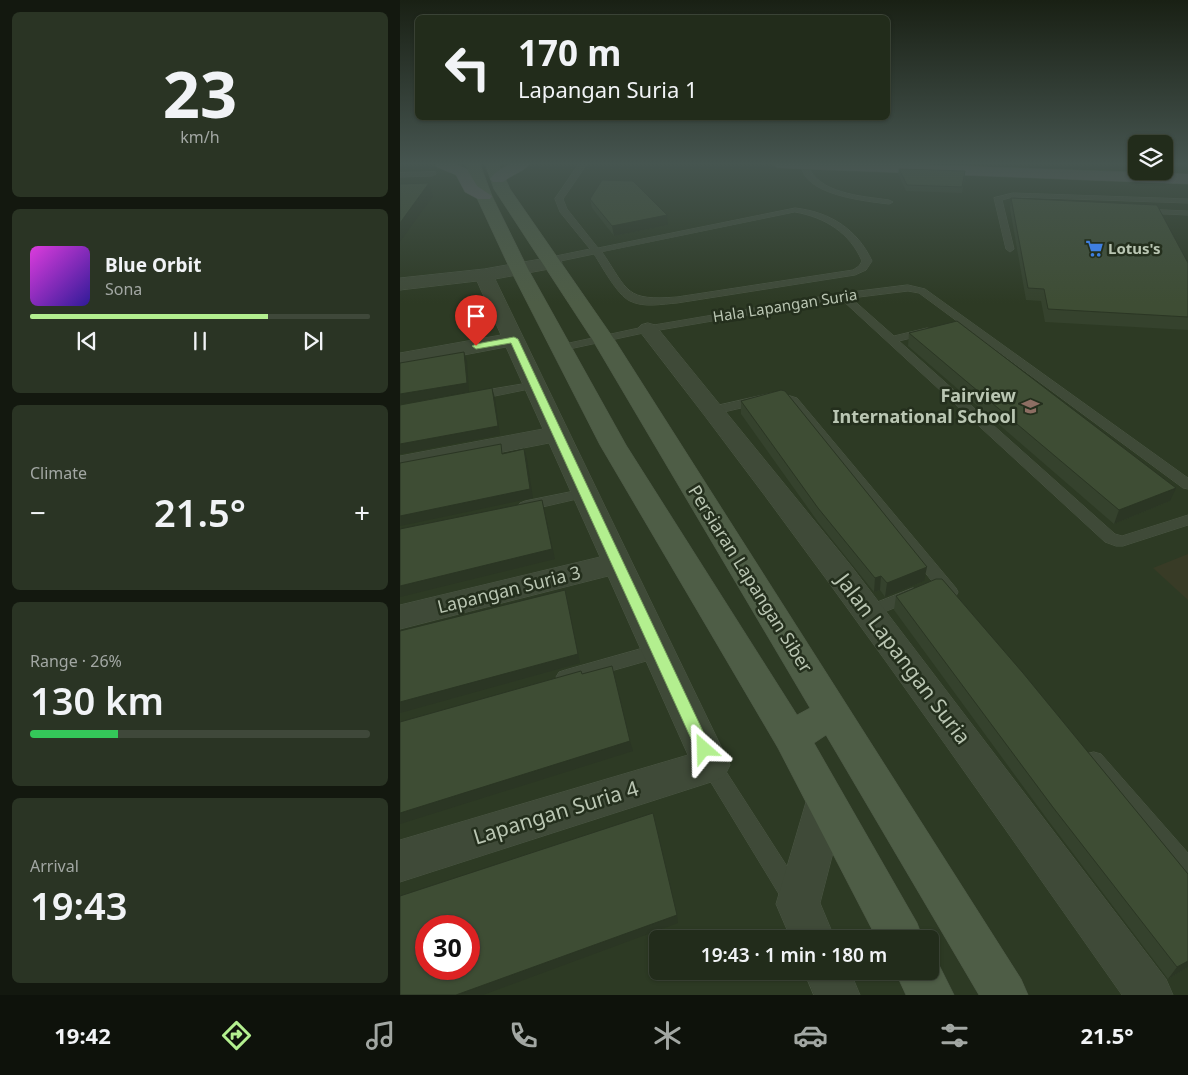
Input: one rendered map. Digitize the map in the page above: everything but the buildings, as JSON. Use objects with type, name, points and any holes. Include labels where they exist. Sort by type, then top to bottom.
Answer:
[{"type":"main road","points":[[491,210],[560,348],[613,445],[790,737],[896,930]]},
{"type":"main road","name":"Persiaran Lapangan Siber","points":[[517,210],[603,339],[1005,995]]},
{"type":"main road","points":[[790,737],[832,714]]},
{"type":"main road","points":[[923,980],[931,995]]},
{"type":"street","points":[[400,284],[484,275],[552,261]]},
{"type":"street","points":[[484,275],[712,765]]},
{"type":"street","name":"Jalan Lapangan Suria","points":[[648,329],[715,410],[869,612],[1150,995]]},
{"type":"street","points":[[400,360],[514,339]]},
{"type":"street","points":[[400,464],[558,434]]},
{"type":"street","name":"Lapangan Suria 3","points":[[400,617],[618,563]]},
{"type":"street","name":"Lapangan Suria 4","points":[[400,860],[712,765]]},
{"type":"street","points":[[805,922],[826,802]]},
{"type":"street","points":[[831,980],[837,995]]},
{"type":"lane","points":[[563,210],[595,249],[624,293],[634,299],[651,302],[855,272],[863,268],[867,261],[863,249],[856,239],[818,213],[798,210]]},
{"type":"lane","points":[[552,261],[595,249],[793,210]]},
{"type":"lane","points":[[1004,210],[1010,249]]},
{"type":"lane","points":[[1133,210],[1161,215],[1188,212]]},
{"type":"lane","name":"Hala Lapangan Suria","points":[[648,329],[842,296],[908,288],[922,291],[966,322]]},
{"type":"lane","points":[[842,296],[1110,538],[1123,542],[1188,520]]},
{"type":"lane","points":[[891,340],[966,322],[1188,485]]},
{"type":"lane","points":[[560,348],[648,329]]},
{"type":"lane","points":[[468,397],[535,385]]},
{"type":"lane","points":[[715,410],[777,396],[793,401],[962,605]]},
{"type":"lane","points":[[507,510],[585,492]]},
{"type":"lane","points":[[869,612],[942,582]]},
{"type":"lane","points":[[553,680],[658,651]]},
{"type":"lane","points":[[1084,748],[1188,870]]},
{"type":"lane","points":[[712,765],[805,922]]},
{"type":"green space","points":[[1188,554],[1188,600],[1153,568]]},
{"type":"place","name":"Lotus's","points":[[1094,249]]},
{"type":"place","name":"Fairview International School","points":[[1030,406]]},
{"type":"route","points":[[476,346],[514,339],[704,749]]}]
